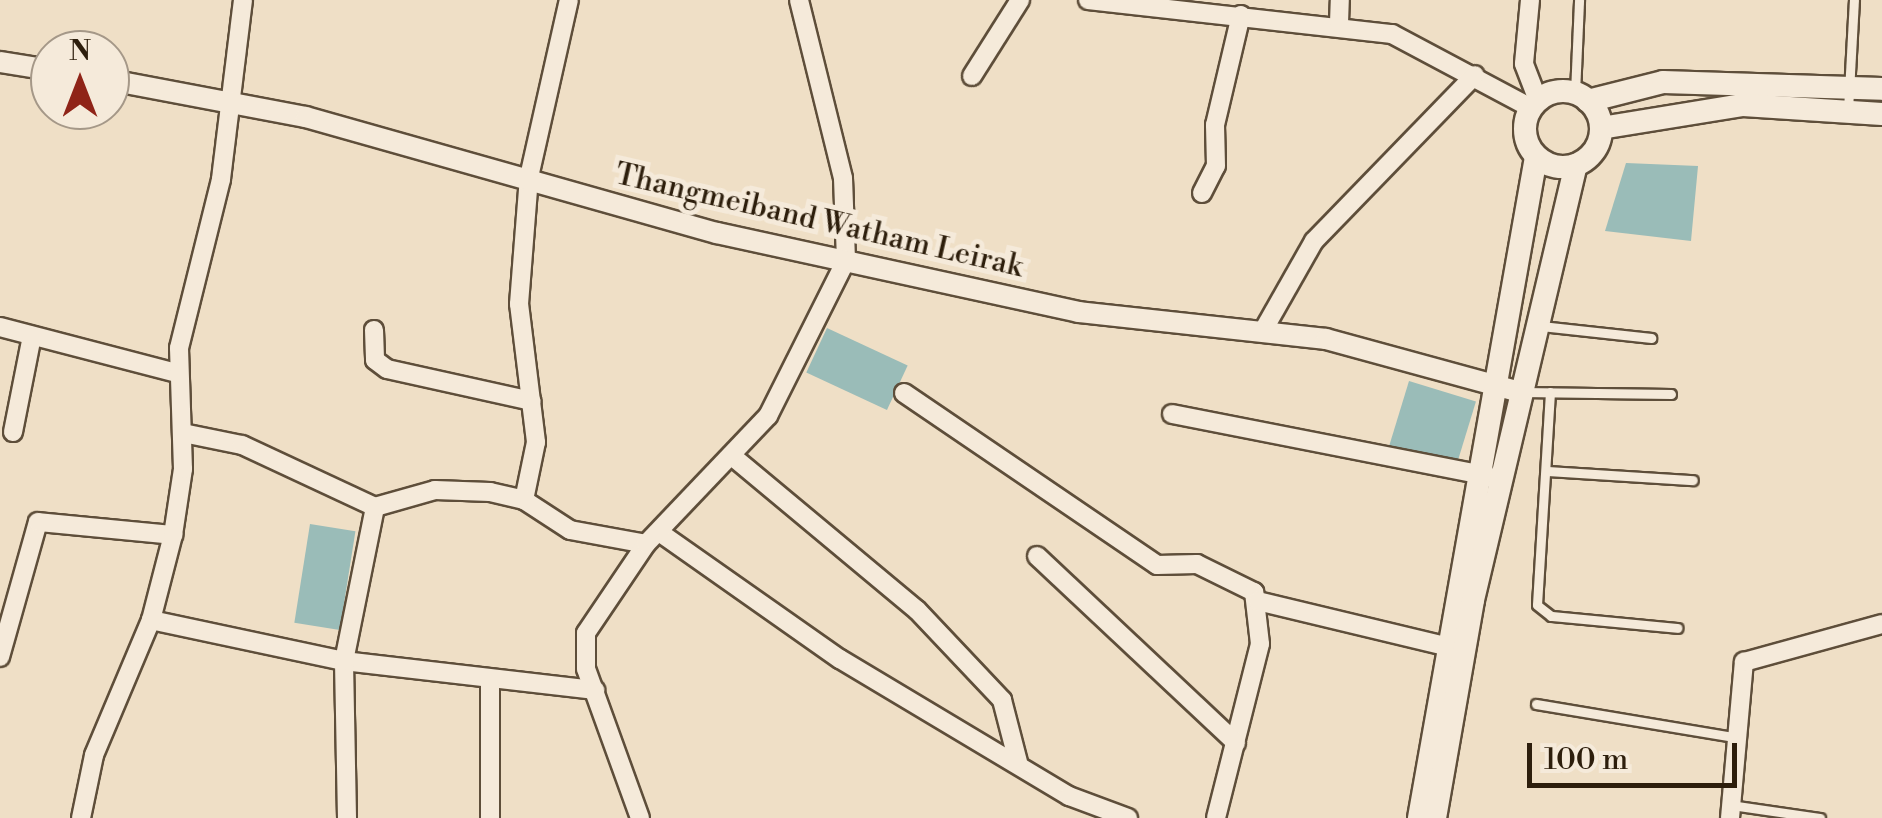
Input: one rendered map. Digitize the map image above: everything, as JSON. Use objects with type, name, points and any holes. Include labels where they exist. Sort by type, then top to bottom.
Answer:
[{"type":"main road","points":[[1419,818],[1446,646],[1510,389],[1536,156],[1525,133],[1535,104],[1664,82],[1882,90]]},
{"type":"main road","points":[[1582,97],[1601,128]]},
{"type":"main road","points":[[1510,389],[1534,326],[1576,165],[1601,128],[1704,107],[1882,114]]},
{"type":"main road","points":[[1536,156],[1576,165]]},
{"type":"main road","points":[[1436,818],[1489,476]]},
{"type":"street","points":[[81,818],[94,754],[151,620],[172,534],[183,434],[177,373],[232,101],[242,0]]},
{"type":"street","points":[[524,500],[536,442],[519,304],[530,177],[569,0]]},
{"type":"street","points":[[640,818],[595,690],[586,633],[652,538],[732,456],[789,384],[846,260],[843,178],[799,0]]},
{"type":"street","points":[[972,76],[1020,0]]},
{"type":"street","points":[[1088,0],[1196,5],[1241,15],[1339,22],[1392,34],[1535,104]]},
{"type":"street","points":[[1339,22],[1340,0]]},
{"type":"street","points":[[1530,0],[1524,64],[1535,104]]},
{"type":"street","points":[[1202,193],[1216,166],[1215,125],[1241,15]]},
{"type":"street","points":[[0,62],[30,67]]},
{"type":"street","points":[[1264,328],[1314,241],[1475,75]]},
{"type":"street","name":"Thangmeiband Watham Leirak","points":[[130,83],[232,101],[846,260],[1078,312],[1264,328],[1510,389]]},
{"type":"street","points":[[0,327],[177,373]]},
{"type":"street","points":[[374,330],[376,360],[387,369],[531,401]]},
{"type":"street","points":[[12,432],[32,336]]},
{"type":"street","points":[[904,393],[1157,565],[1197,564],[1258,601],[1446,646]]},
{"type":"street","points":[[1172,414],[1489,476]]},
{"type":"street","points":[[183,434],[242,445],[375,507],[436,490],[524,500],[570,530],[652,538],[840,660],[1018,762],[1128,818]]},
{"type":"street","points":[[732,456],[917,610],[1002,700],[1018,762]]},
{"type":"street","points":[[347,818],[344,660],[375,507]]},
{"type":"street","points":[[0,658],[38,522],[172,534]]},
{"type":"street","points":[[1037,556],[1236,743]]},
{"type":"street","points":[[1216,818],[1260,644],[1258,601]]},
{"type":"street","points":[[151,620],[344,660],[490,683],[595,690]]},
{"type":"street","points":[[1731,811],[1739,671],[1752,656],[1882,624]]},
{"type":"street","points":[[490,683],[490,818]]},
{"type":"lane","points":[[1579,0],[1582,97]]},
{"type":"lane","points":[[1848,110],[1854,0]]},
{"type":"lane","points":[[1534,326],[1651,338]]},
{"type":"lane","points":[[1510,389],[1671,394]]},
{"type":"lane","points":[[1550,392],[1542,612],[1677,628]]},
{"type":"lane","points":[[1548,471],[1692,480]]},
{"type":"lane","points":[[1536,704],[1734,737]]},
{"type":"lane","points":[[1731,811],[1820,818]]},
{"type":"water","points":[[1626,163],[1698,166],[1691,241],[1605,231]]},
{"type":"water","points":[[827,328],[908,366],[887,410],[806,372]]},
{"type":"water","points":[[1409,381],[1476,401],[1455,468],[1389,448]]},
{"type":"water","points":[[310,524],[355,531],[340,630],[294,623]]}]
